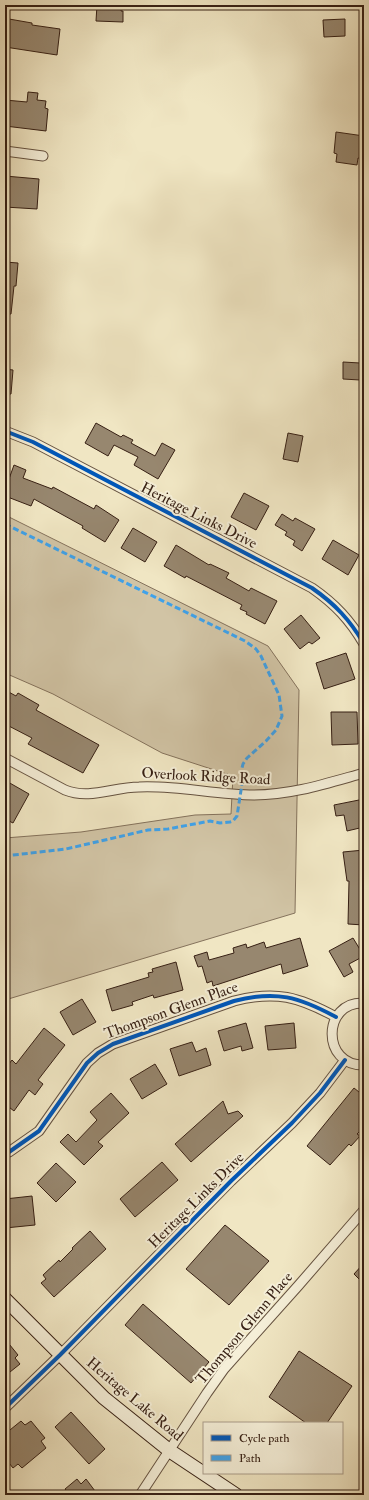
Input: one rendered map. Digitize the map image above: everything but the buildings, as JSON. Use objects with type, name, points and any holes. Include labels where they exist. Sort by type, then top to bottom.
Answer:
[{"type":"main road","name":"Heritage Lake Road","points":[[5,1299],[104,1398],[170,1451],[203,1473]]},
{"type":"main road","name":"Heritage Lake Road","points":[[204,1474],[236,1495]]},
{"type":"street","points":[[5,151],[43,156]]},
{"type":"street","name":"Heritage Links Drive","points":[[5,431],[33,442],[312,588],[336,606],[348,619],[364,644]]},
{"type":"street","name":"Overlook Ridge Road","points":[[5,758],[71,793],[86,795],[138,786],[252,795],[272,794],[304,790],[364,773]]},
{"type":"street","name":"Thompson Glenn Place","points":[[9,1152],[39,1131],[87,1063],[98,1053],[113,1044],[234,1001],[253,996],[273,995],[291,997],[320,1008],[336,1017]]},
{"type":"street","points":[[364,1003],[354,1004],[347,1007],[336,1017],[332,1026],[332,1040],[338,1054],[353,1064],[364,1065]]},
{"type":"street","name":"Heritage Links Drive","points":[[5,1408],[231,1181],[296,1118],[320,1093],[345,1060]]},
{"type":"street","name":"Thompson Glenn Place","points":[[140,1495],[224,1369],[364,1210]]},
{"type":"shaded area","points":[[5,515],[268,646],[299,690],[295,913],[5,1000],[5,838],[81,832],[195,815],[231,814],[233,776],[162,753],[53,694],[5,673]]},
{"type":"marked path","points":[[5,524],[245,641],[256,649],[261,656],[279,695],[282,716],[276,730],[247,758],[243,764],[242,784],[237,816],[233,821],[220,823],[210,821],[168,829],[148,830],[66,849],[5,856]]},
{"type":"cycle path","points":[[5,431],[33,442],[312,588],[328,600],[341,613],[353,627],[364,644]]},
{"type":"cycle path","points":[[9,1152],[39,1131],[87,1063],[98,1053],[113,1044],[234,1001],[262,996],[287,997],[299,1000],[336,1017]]},
{"type":"cycle path","points":[[5,1408],[60,1355],[231,1181],[292,1123],[320,1093],[345,1060]]}]
